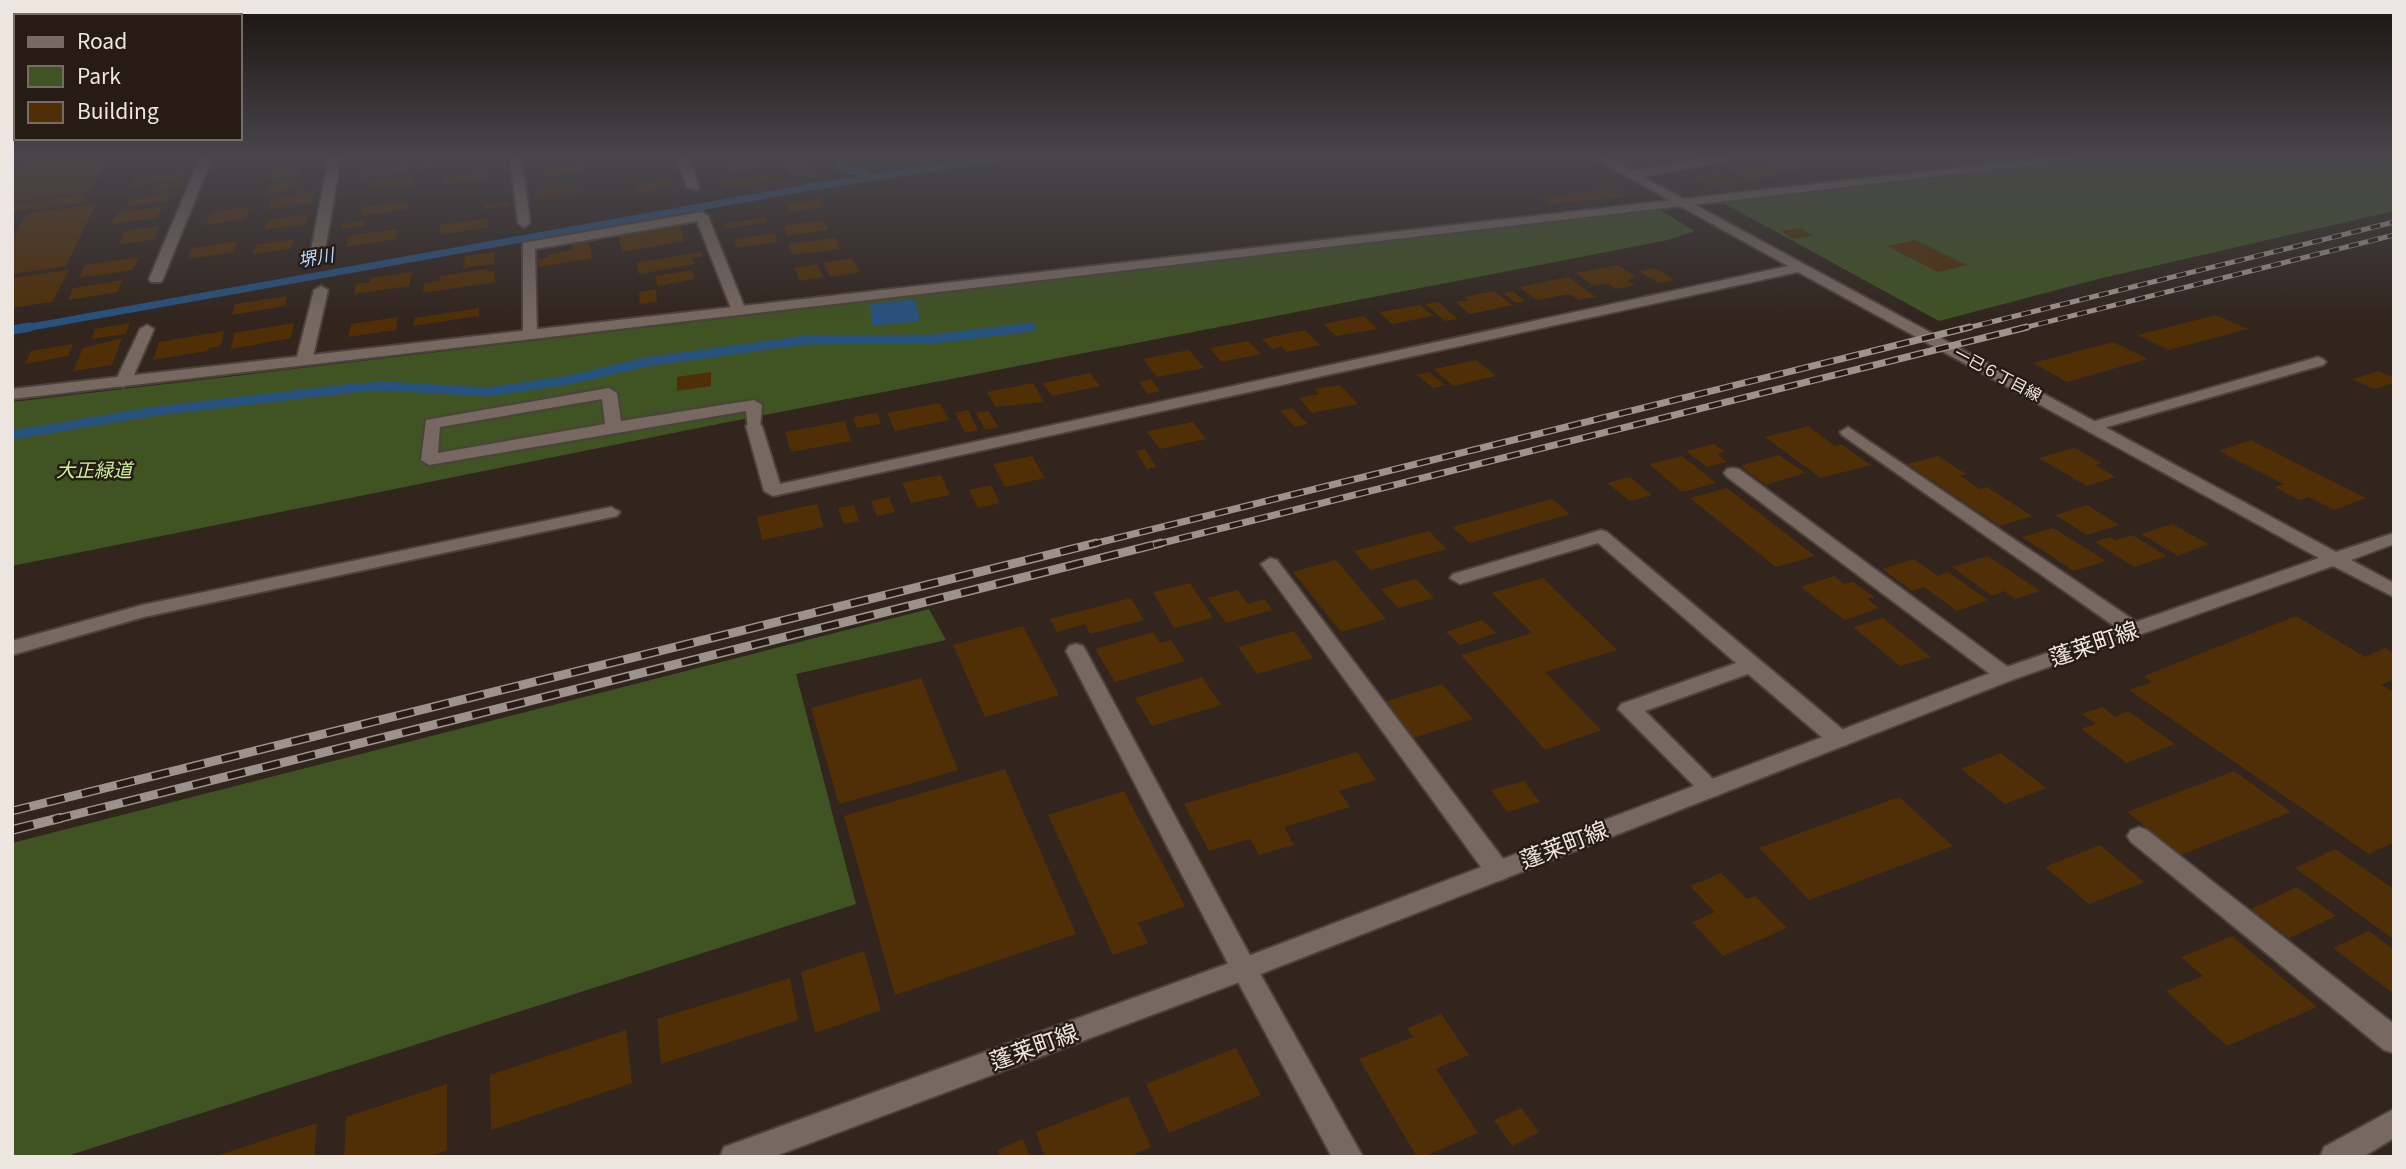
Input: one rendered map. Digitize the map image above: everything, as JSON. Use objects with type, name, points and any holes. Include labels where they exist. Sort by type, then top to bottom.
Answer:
[{"type":"street","points":[[156,279],[183,213]]},
{"type":"street","points":[[317,255],[325,213]]},
{"type":"street","points":[[523,213],[524,223]]},
{"type":"street","points":[[12,394],[1593,213]]},
{"type":"street","name":"一已６丁目線","points":[[1704,213],[2394,591]]},
{"type":"street","points":[[530,335],[528,246],[702,216],[739,311]]},
{"type":"street","points":[[754,426],[773,491],[1801,267]]},
{"type":"street","points":[[304,361],[321,290]]},
{"type":"street","points":[[124,382],[147,329]]},
{"type":"street","points":[[2094,426],[2318,362]]},
{"type":"street","points":[[1848,432],[2134,630]]},
{"type":"street","points":[[1733,473],[2005,675]]},
{"type":"street","points":[[12,648],[142,611],[611,512]]},
{"type":"street","points":[[1460,578],[1601,536],[1839,739]]},
{"type":"street","name":"蓬莱町線","points":[[735,1157],[1244,969],[2005,675],[2394,538]]},
{"type":"street","points":[[1270,564],[1498,871]]},
{"type":"street","points":[[1076,650],[1244,969],[1348,1157]]},
{"type":"street","points":[[1712,789],[1629,709],[1751,665]]},
{"type":"street","points":[[2138,836],[2394,1041]]},
{"type":"street","points":[[2335,1157],[2394,1122]]},
{"type":"lane","points":[[614,427],[609,393],[432,422],[429,460],[754,405],[754,426]]},
{"type":"green space","name":"大正緑道","points":[[1628,213],[1664,213],[1695,231],[1668,240],[718,424],[12,566],[12,402]]},
{"type":"green space","points":[[1741,213],[2387,213],[2098,279],[1939,321]]},
{"type":"green space","points":[[929,609],[946,640],[796,674],[856,904],[64,1157],[12,1157],[12,843]]},
{"type":"water","points":[[915,299],[920,321],[872,326],[870,304]]},
{"type":"building","points":[[92,213],[66,266],[12,274],[12,239],[27,214]]},
{"type":"building","points":[[117,213],[159,213],[157,218],[111,224]]},
{"type":"building","points":[[210,213],[248,213],[246,219],[206,225]]},
{"type":"building","points":[[361,213],[384,213],[360,216]]},
{"type":"building","points":[[308,214],[306,224],[264,230],[267,220]]},
{"type":"building","points":[[766,217],[768,222],[725,229],[723,224]]},
{"type":"building","points":[[488,218],[488,227],[440,235],[440,225]]},
{"type":"building","points":[[824,220],[828,230],[787,236],[784,226]]},
{"type":"building","points":[[366,221],[364,226],[340,229],[342,224]]},
{"type":"building","points":[[159,226],[155,239],[119,245],[124,231]]},
{"type":"building","points":[[680,226],[685,241],[622,252],[618,235]]},
{"type":"building","points":[[1801,228],[1813,236],[1793,239],[1781,231]]},
{"type":"building","points":[[397,229],[396,239],[346,247],[348,236]]},
{"type":"building","points":[[775,233],[778,242],[737,248],[734,239]]},
{"type":"building","points":[[836,238],[840,249],[792,255],[788,244]]},
{"type":"building","points":[[294,239],[291,249],[253,254],[256,245]]},
{"type":"building","points":[[1915,240],[1967,265],[1938,272],[1887,246]]},
{"type":"building","points":[[237,241],[234,252],[188,259],[192,248]]},
{"type":"building","points":[[589,242],[592,258],[539,267],[538,259],[572,250],[572,244]]},
{"type":"building","points":[[495,252],[494,264],[463,268],[465,256]]},
{"type":"building","points":[[701,252],[702,257],[692,258],[695,264],[639,274],[636,263]]},
{"type":"building","points":[[139,257],[133,270],[79,278],[85,265]]},
{"type":"building","points":[[852,258],[860,272],[830,277],[823,263]]},
{"type":"building","points":[[817,264],[824,277],[800,281],[794,268]]},
{"type":"building","points":[[1617,265],[1636,277],[1627,280],[1635,285],[1616,289],[1607,283],[1594,286],[1575,273]]},
{"type":"building","points":[[1655,268],[1674,280],[1658,283],[1639,271]]},
{"type":"building","points":[[488,269],[487,272],[495,271],[495,282],[423,293],[424,283],[440,281],[440,276]]},
{"type":"building","points":[[69,270],[52,302],[12,308],[12,278]]},
{"type":"building","points":[[692,270],[695,279],[658,286],[655,276]]},
{"type":"building","points":[[412,272],[409,286],[354,294],[356,284],[370,282],[371,278]]},
{"type":"building","points":[[1568,277],[1596,297],[1579,300],[1569,294],[1537,300],[1519,287]]},
{"type":"building","points":[[122,280],[118,292],[68,300],[73,288]]},
{"type":"building","points":[[656,289],[657,302],[640,304],[639,292]]},
{"type":"building","points":[[1494,291],[1513,305],[1470,314],[1456,302],[1468,300],[1463,297]]},
{"type":"building","points":[[1513,291],[1525,301],[1516,303],[1503,293]]},
{"type":"building","points":[[287,296],[285,306],[232,315],[235,304]]},
{"type":"building","points":[[1438,302],[1458,319],[1445,321],[1425,304]]},
{"type":"building","points":[[1420,305],[1434,316],[1392,324],[1379,312]]},
{"type":"building","points":[[479,308],[479,316],[413,326],[415,318]]},
{"type":"building","points":[[2216,315],[2248,329],[2169,350],[2137,335]]},
{"type":"building","points":[[1364,316],[1377,329],[1336,336],[1323,324]]},
{"type":"building","points":[[398,317],[396,330],[348,337],[351,324]]},
{"type":"building","points":[[130,323],[126,334],[91,339],[95,329]]},
{"type":"building","points":[[294,323],[291,338],[231,349],[234,333]]},
{"type":"building","points":[[1305,330],[1320,345],[1287,352],[1282,347],[1272,349],[1262,339]]},
{"type":"building","points":[[224,331],[221,346],[153,360],[159,342]]},
{"type":"building","points":[[122,338],[112,365],[73,371],[83,348]]},
{"type":"building","points":[[1248,341],[1261,354],[1221,362],[1210,348]]},
{"type":"building","points":[[2113,342],[2148,359],[2067,382],[2033,363]]},
{"type":"building","points":[[73,344],[68,356],[25,364],[31,351]]},
{"type":"building","points":[[1189,350],[1204,368],[1157,377],[1143,359]]},
{"type":"building","points":[[1476,360],[1496,376],[1453,386],[1434,369]]},
{"type":"building","points":[[2379,371],[2394,378],[2394,383],[2374,389],[2352,379]]},
{"type":"building","points":[[711,372],[711,386],[677,391],[677,377]]},
{"type":"building","points":[[1429,372],[1445,385],[1433,388],[1417,375]]},
{"type":"building","points":[[1090,373],[1100,386],[1052,396],[1043,383]]},
{"type":"building","points":[[1151,379],[1160,391],[1148,394],[1139,382]]},
{"type":"building","points":[[1033,383],[1044,402],[995,407],[987,392]]},
{"type":"building","points":[[1340,385],[1358,404],[1312,413],[1299,398],[1319,394],[1315,389]]},
{"type":"building","points":[[940,403],[949,420],[895,431],[887,413]]},
{"type":"building","points":[[1292,408],[1308,424],[1295,427],[1280,411]]},
{"type":"building","points":[[968,410],[978,430],[965,433],[955,413]]},
{"type":"building","points":[[989,411],[998,427],[985,430],[976,413]]},
{"type":"building","points":[[877,413],[881,424],[857,428],[853,417]]},
{"type":"building","points":[[845,421],[851,441],[791,452],[785,432]]},
{"type":"building","points":[[1193,422],[1206,439],[1160,449],[1147,431]]},
{"type":"building","points":[[1808,426],[1835,446],[1841,444],[1871,465],[1821,478],[1765,437]]},
{"type":"building","points":[[2251,440],[2366,498],[2334,510],[2309,497],[2299,500],[2275,487],[2284,484],[2219,451]]},
{"type":"building","points":[[1714,444],[1725,452],[1717,454],[1727,462],[1707,467],[1686,451]]},
{"type":"building","points":[[2074,448],[2102,463],[2095,465],[2116,477],[2087,486],[2039,458]]},
{"type":"building","points":[[1145,449],[1156,467],[1147,469],[1136,451]]},
{"type":"building","points":[[1779,455],[1805,473],[1766,485],[1740,466]]},
{"type":"building","points":[[1032,456],[1045,478],[1005,487],[993,464]]},
{"type":"building","points":[[1682,456],[1716,483],[1682,492],[1649,464]]},
{"type":"building","points":[[1938,456],[1966,474],[1960,476],[1980,489],[1987,487],[2032,516],[2000,526],[1907,464]]},
{"type":"building","points":[[941,475],[950,495],[911,503],[902,483]]},
{"type":"building","points":[[1630,477],[1652,495],[1630,501],[1607,483]]},
{"type":"building","points":[[991,485],[1000,503],[978,508],[969,490]]},
{"type":"building","points":[[1727,488],[1815,556],[1776,567],[1690,498]]},
{"type":"building","points":[[889,497],[895,512],[877,516],[871,501]]},
{"type":"building","points":[[1552,499],[1570,514],[1470,543],[1452,527]]},
{"type":"building","points":[[817,504],[824,527],[762,540],[757,517]]},
{"type":"building","points":[[854,505],[859,521],[844,524],[838,508]]},
{"type":"building","points":[[2087,505],[2119,525],[2087,535],[2055,515]]},
{"type":"building","points":[[2172,524],[2208,544],[2178,556],[2141,534]]},
{"type":"building","points":[[2053,528],[2106,561],[2074,571],[2022,537]]},
{"type":"building","points":[[1429,531],[1447,549],[1370,570],[1354,551]]},
{"type":"building","points":[[2132,535],[2167,556],[2134,567],[2095,542],[2110,537],[2116,540]]},
{"type":"building","points":[[1988,556],[2040,591],[2015,599],[2004,591],[1992,596],[1952,567]]},
{"type":"building","points":[[1914,559],[1938,576],[1948,572],[1988,600],[1957,611],[1924,587],[1912,591],[1882,569]]},
{"type":"building","points":[[1336,560],[1386,619],[1341,632],[1293,572]]},
{"type":"building","points":[[1834,576],[1845,584],[1853,582],[1874,597],[1867,599],[1879,608],[1845,620],[1801,587]]},
{"type":"building","points":[[1543,578],[1617,650],[1545,672],[1601,730],[1545,750],[1461,655],[1532,633],[1492,593]]},
{"type":"building","points":[[1416,579],[1434,598],[1398,608],[1381,589]]},
{"type":"building","points":[[1190,583],[1213,618],[1174,628],[1153,592]]},
{"type":"building","points":[[1237,590],[1248,604],[1264,599],[1272,610],[1226,623],[1208,598]]},
{"type":"building","points":[[1131,598],[1144,620],[1090,634],[1085,624],[1057,632],[1050,619]]},
{"type":"building","points":[[2296,616],[2365,657],[2385,648],[2394,653],[2394,679],[2381,685],[2394,692],[2394,842],[2369,854],[2129,690],[2152,682],[2144,676]]},
{"type":"building","points":[[1883,618],[1931,657],[1900,666],[1853,627]]},
{"type":"building","points":[[1482,620],[1496,633],[1460,645],[1446,632]]},
{"type":"building","points":[[1023,626],[1059,695],[985,717],[953,645]]},
{"type":"building","points":[[1294,631],[1313,658],[1257,674],[1238,647]]},
{"type":"building","points":[[1153,632],[1160,643],[1171,640],[1185,661],[1115,682],[1095,649]]},
{"type":"building","points":[[1202,677],[1221,705],[1152,726],[1135,698]]},
{"type":"building","points":[[921,678],[958,770],[839,804],[811,708]]},
{"type":"building","points":[[1442,684],[1473,719],[1413,738],[1384,702]]},
{"type":"building","points":[[2102,707],[2115,717],[2128,711],[2175,744],[2127,763],[2081,729],[2096,724],[2082,714]]},
{"type":"building","points":[[1357,752],[1376,780],[1339,791],[1350,807],[1284,827],[1294,845],[1259,855],[1250,839],[1209,851],[1184,804]]},
{"type":"building","points":[[2001,753],[2046,788],[2005,804],[1961,769]]},
{"type":"building","points":[[1005,769],[1076,934],[895,995],[844,816]]},
{"type":"building","points":[[2234,771],[2291,812],[2181,855],[2127,812]]},
{"type":"building","points":[[1524,781],[1540,802],[1507,812],[1491,790]]},
{"type":"building","points":[[1124,791],[1185,906],[1138,923],[1148,943],[1113,955],[1048,815]]},
{"type":"building","points":[[1899,797],[1953,846],[1809,900],[1759,848]]},
{"type":"building","points":[[2100,845],[2144,882],[2089,904],[2045,867]]},
{"type":"building","points":[[2335,849],[2394,889],[2394,937],[2295,868]]},
{"type":"building","points":[[1721,873],[1747,899],[1755,896],[1787,928],[1723,956],[1692,922],[1715,912],[1690,886]]},
{"type":"building","points":[[2297,887],[2336,916],[2289,938],[2251,909]]},
{"type":"building","points":[[2369,931],[2394,950],[2394,994],[2333,948]]},
{"type":"building","points":[[2232,936],[2317,1007],[2227,1046],[2166,991],[2203,976],[2181,957]]},
{"type":"building","points":[[864,951],[881,1010],[815,1033],[801,972]]},
{"type":"building","points":[[790,978],[798,1020],[661,1064],[657,1019]]},
{"type":"building","points":[[1441,1014],[1469,1055],[1436,1069],[1478,1133],[1423,1157],[1417,1157],[1359,1059],[1413,1037],[1407,1028]]},
{"type":"building","points":[[626,1030],[632,1083],[491,1130],[490,1075]]},
{"type":"building","points":[[1236,1048],[1261,1095],[1169,1133],[1146,1084]]},
{"type":"building","points":[[447,1084],[447,1150],[427,1157],[344,1157],[346,1117]]},
{"type":"building","points":[[1128,1096],[1151,1147],[1128,1157],[1045,1157],[1036,1132]]},
{"type":"building","points":[[1521,1108],[1539,1132],[1512,1146],[1494,1120]]},
{"type":"building","points":[[317,1123],[314,1157],[216,1157],[216,1156]]},
{"type":"building","points":[[1023,1139],[1030,1157],[1000,1157],[998,1150]]},
{"type":"waterway","name":"堺川","points":[[20,329],[669,213]]},
{"type":"waterway","name":"堺川","points":[[12,330],[30,327]]},
{"type":"waterway","points":[[12,435],[156,411],[354,388],[386,386],[487,392],[569,380],[646,362],[806,340],[933,339],[1031,327],[1018,329]]},
{"type":"railway","points":[[1963,329],[2394,222]]},
{"type":"railway","points":[[2021,328],[2394,235]]},
{"type":"railway","points":[[1089,545],[1970,327]]},
{"type":"railway","points":[[2021,328],[2027,327]]},
{"type":"railway","points":[[1154,545],[2021,328]]},
{"type":"railway","points":[[12,811],[1096,543]]},
{"type":"railway","points":[[53,820],[1161,543]]},
{"type":"railway","points":[[12,830],[60,818]]}]
